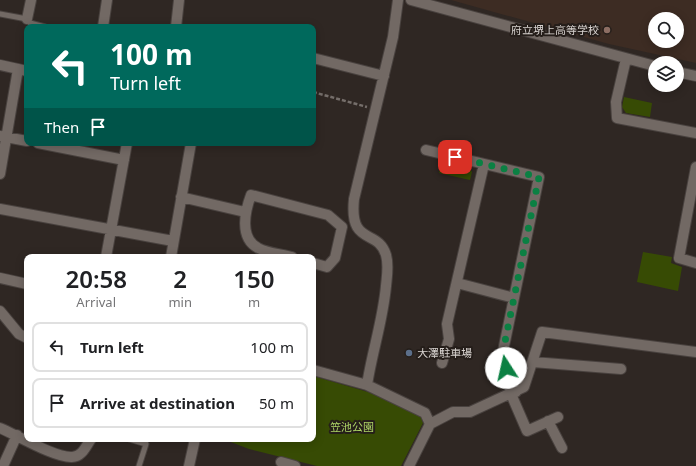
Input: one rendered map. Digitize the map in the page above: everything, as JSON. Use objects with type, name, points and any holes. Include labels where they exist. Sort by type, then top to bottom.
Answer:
[{"type":"street","points":[[28,19],[31,0]]},
{"type":"street","points":[[103,24],[107,0]]},
{"type":"street","points":[[177,24],[179,0]]},
{"type":"street","points":[[368,385],[384,312],[388,265],[382,247],[359,231],[354,223],[352,215],[354,199],[393,37],[398,0]]},
{"type":"street","points":[[411,0],[648,64]]},
{"type":"street","points":[[626,58],[616,102],[617,118],[696,133]]},
{"type":"street","points":[[316,59],[384,76]]},
{"type":"street","points":[[0,65],[23,70],[3,136],[0,174]]},
{"type":"street","points":[[684,73],[696,76]]},
{"type":"street","points":[[3,136],[24,140]]},
{"type":"street","points":[[53,146],[124,160]]},
{"type":"street","points":[[107,254],[126,146]]},
{"type":"street","points":[[171,254],[190,146]]},
{"type":"street","points":[[426,150],[539,177],[502,356],[513,393],[527,431],[558,417]]},
{"type":"street","points":[[442,363],[449,339],[447,324],[484,164]]},
{"type":"street","points":[[696,167],[679,258],[696,263]]},
{"type":"street","points":[[280,254],[257,248],[247,235],[245,212],[251,195],[328,215],[342,227]]},
{"type":"street","points":[[181,197],[245,212]]},
{"type":"street","points":[[0,209],[173,241]]},
{"type":"street","points":[[342,227],[354,223]]},
{"type":"street","points":[[316,264],[326,267],[336,258],[342,227]]},
{"type":"street","points":[[0,278],[24,283]]},
{"type":"street","points":[[457,283],[514,298]]},
{"type":"street","points":[[0,311],[19,334],[24,336]]},
{"type":"street","points":[[409,466],[430,424],[453,412],[470,412],[513,393],[524,386],[542,332],[696,352]]},
{"type":"street","points":[[533,362],[621,369]]},
{"type":"street","points":[[316,371],[368,385],[425,413],[430,424]]},
{"type":"street","points":[[548,421],[562,448]]},
{"type":"street","points":[[0,428],[24,438]]},
{"type":"street","points":[[3,466],[17,435]]},
{"type":"street","points":[[32,442],[55,453],[72,457],[83,452],[89,442]]},
{"type":"street","points":[[189,466],[194,442]]},
{"type":"street","points":[[281,462],[295,466]]},
{"type":"lane","points":[[0,14],[28,19],[30,22],[36,24]]},
{"type":"lane","points":[[139,442],[146,444],[139,466]]},
{"type":"path","points":[[316,93],[366,107],[376,107]]},
{"type":"shaded area","name":"府立堺上高等学校","points":[[451,0],[696,0],[696,63],[684,60],[684,56],[664,56],[609,44]]},
{"type":"green space","points":[[624,97],[652,103],[650,117],[626,113],[622,107]]},
{"type":"green space","points":[[442,161],[469,168],[472,172],[470,180],[439,173]]},
{"type":"green space","points":[[643,252],[672,257],[671,263],[682,267],[678,291],[637,282]]},
{"type":"green space","name":"笠池公園","points":[[316,377],[368,392],[421,416],[423,423],[401,466],[317,466],[249,449],[231,442],[316,442]]},
{"type":"place","name":"府立堺上高等学校","points":[[607,30]]},
{"type":"place","name":"大澤駐車場","points":[[409,353]]},
{"type":"route","points":[[455,157],[539,177],[502,356],[506,368]]}]
